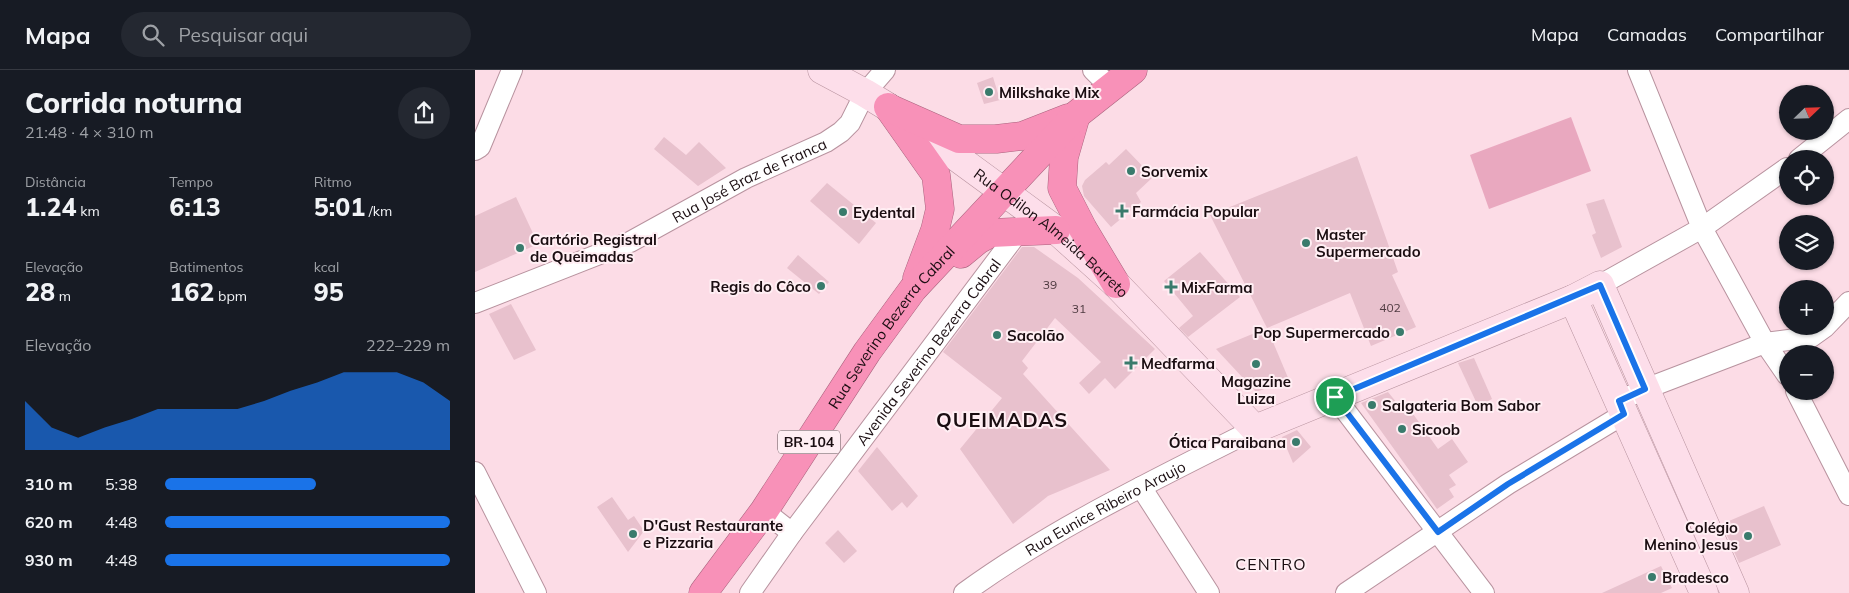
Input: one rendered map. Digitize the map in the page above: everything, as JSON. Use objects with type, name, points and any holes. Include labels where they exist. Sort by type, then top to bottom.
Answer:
[{"type":"highway","name":"BR-104","points":[[1003,192],[1118,74]]},
{"type":"highway","points":[[888,107],[959,138],[996,140],[1022,136],[1076,115]]},
{"type":"highway","points":[[888,107],[936,175],[940,209],[935,230],[913,289]]},
{"type":"highway","points":[[1076,115],[1064,157],[1062,188],[1083,229],[1116,284]]},
{"type":"highway","name":"Rua Severino Bezerra Cabral","points":[[703,593],[764,511],[867,352],[913,289],[1003,192]]},
{"type":"highway","points":[[913,289],[978,240],[991,233],[1056,230]]},
{"type":"street","points":[[475,150],[480,147],[512,70]]},
{"type":"street","name":"Rua Odilon Almeida Barreto","points":[[823,70],[888,107],[1056,230],[1116,284],[1255,429]]},
{"type":"street","name":"Rua José Braz de Franca","points":[[475,303],[630,242],[746,178],[826,142],[850,123],[865,93],[885,70]]},
{"type":"street","points":[[1638,70],[1702,228],[1765,343],[1779,363]]},
{"type":"street","points":[[1810,150],[1849,118]]},
{"type":"street","name":"Rua Eunice Ribeiro Araujo","points":[[964,593],[997,569],[1090,513],[1255,429],[1573,298],[1600,285],[1702,228],[1779,174]]},
{"type":"street","name":"Avenida Severino Bezerra Cabral","points":[[750,593],[792,533],[1019,231]]},
{"type":"street","points":[[1600,285],[1735,593]]},
{"type":"street","points":[[1573,298],[1704,593]]},
{"type":"street","points":[[1345,593],[1622,407],[1645,389],[1765,343],[1811,337],[1825,328],[1849,302]]},
{"type":"street","points":[[1335,397],[1484,593]]},
{"type":"street","points":[[1801,400],[1849,495]]},
{"type":"street","points":[[475,472],[536,593]]},
{"type":"street","points":[[1141,487],[1209,593]]},
{"type":"street","points":[[764,511],[792,533]]},
{"type":"shaded area","points":[[1571,117],[1591,171],[1489,209],[1470,155]]},
{"type":"building","name":"Milkshake Mix","points":[[993,77],[1000,100],[984,104],[977,83]]},
{"type":"building","points":[[664,137],[686,155],[699,142],[726,168],[698,186],[654,149]]},
{"type":"building","points":[[1126,149],[1153,177],[1136,193],[1141,202],[1111,227],[1084,196],[1082,186],[1085,180],[1106,162],[1109,165]]},
{"type":"building","name":"Master Supermercado","points":[[1357,156],[1398,272],[1392,275],[1416,327],[1371,346],[1350,293],[1267,328],[1210,215]]},
{"type":"building","name":"Eydental","points":[[827,183],[876,223],[859,244],[810,201]]},
{"type":"building","points":[[516,197],[538,244],[475,272],[475,216]]},
{"type":"building","points":[[1604,199],[1622,247],[1601,258],[1592,235],[1596,233],[1586,204]]},
{"type":"building","points":[[1022,247],[1034,247],[1078,278],[1155,349],[1115,389],[1105,378],[1089,394],[1079,383],[1101,362],[1055,318],[1022,361],[1028,368],[1023,374],[1110,470],[1048,496],[1013,524],[960,449],[1002,398],[943,352]]},
{"type":"building","points":[[1200,252],[1240,297],[1188,337],[1179,328],[1193,316],[1164,281]]},
{"type":"building","points":[[798,255],[829,282],[819,294],[787,268]]},
{"type":"building","points":[[511,304],[536,350],[514,360],[489,314]]},
{"type":"building","name":"Magazine Luiza","points":[[1267,328],[1289,380],[1256,392],[1216,349]]},
{"type":"building","points":[[1474,358],[1492,399],[1478,406],[1458,363]]},
{"type":"building","points":[[1388,392],[1401,408],[1406,404],[1438,449],[1452,439],[1468,462],[1449,475],[1456,485],[1449,489],[1454,497],[1437,509],[1361,403]]},
{"type":"building","name":"Ótica Paraibana","points":[[1297,430],[1311,447],[1293,463],[1282,437]]},
{"type":"building","points":[[877,447],[918,496],[907,508],[902,502],[892,511],[858,471]]},
{"type":"building","points":[[612,497],[628,520],[634,516],[644,531],[628,552],[597,507]]},
{"type":"building","name":"Colégio Menino Jesus","points":[[1764,506],[1781,545],[1739,563],[1722,524]]},
{"type":"building","points":[[838,530],[857,551],[844,563],[825,543]]},
{"type":"building","name":"Bradesco","points":[[1661,566],[1672,588],[1661,593],[1602,593]]},
{"type":"place","name":"Milkshake Mix","points":[[989,92]]},
{"type":"place","name":"Sorvemix","points":[[1131,171]]},
{"type":"place","name":"Farmácia Popular","points":[[1122,211]]},
{"type":"place","name":"Eydental","points":[[843,212]]},
{"type":"place","name":"Master Supermercado","points":[[1306,243]]},
{"type":"place","name":"Cartório Registral de Queimadas","points":[[520,248]]},
{"type":"place","name":"Regis do Côco","points":[[821,286]]},
{"type":"place","name":"MixFarma","points":[[1171,287]]},
{"type":"place","name":"Pop Supermercado","points":[[1400,332]]},
{"type":"place","name":"Sacolão","points":[[997,335]]},
{"type":"place","name":"Medfarma","points":[[1131,363]]},
{"type":"place","name":"Magazine Luiza","points":[[1256,364]]},
{"type":"place","name":"Salgateria Bom Sabor","points":[[1372,405]]},
{"type":"place","name":"Sicoob","points":[[1402,429]]},
{"type":"place","name":"Ótica Paraibana","points":[[1296,442]]},
{"type":"place","name":"D'Gust Restaurante e Pizzaria","points":[[633,534]]},
{"type":"place","name":"Colégio Menino Jesus","points":[[1748,536]]},
{"type":"place","name":"Bradesco","points":[[1652,577]]},
{"type":"district","name":"QUEIMADAS","points":[[1002,419]]},
{"type":"district","name":"CENTRO","points":[[1271,564]]},
{"type":"route","points":[[1600,285],[1645,389],[1619,401],[1624,414],[1508,484],[1438,532],[1335,397],[1600,285]]}]
